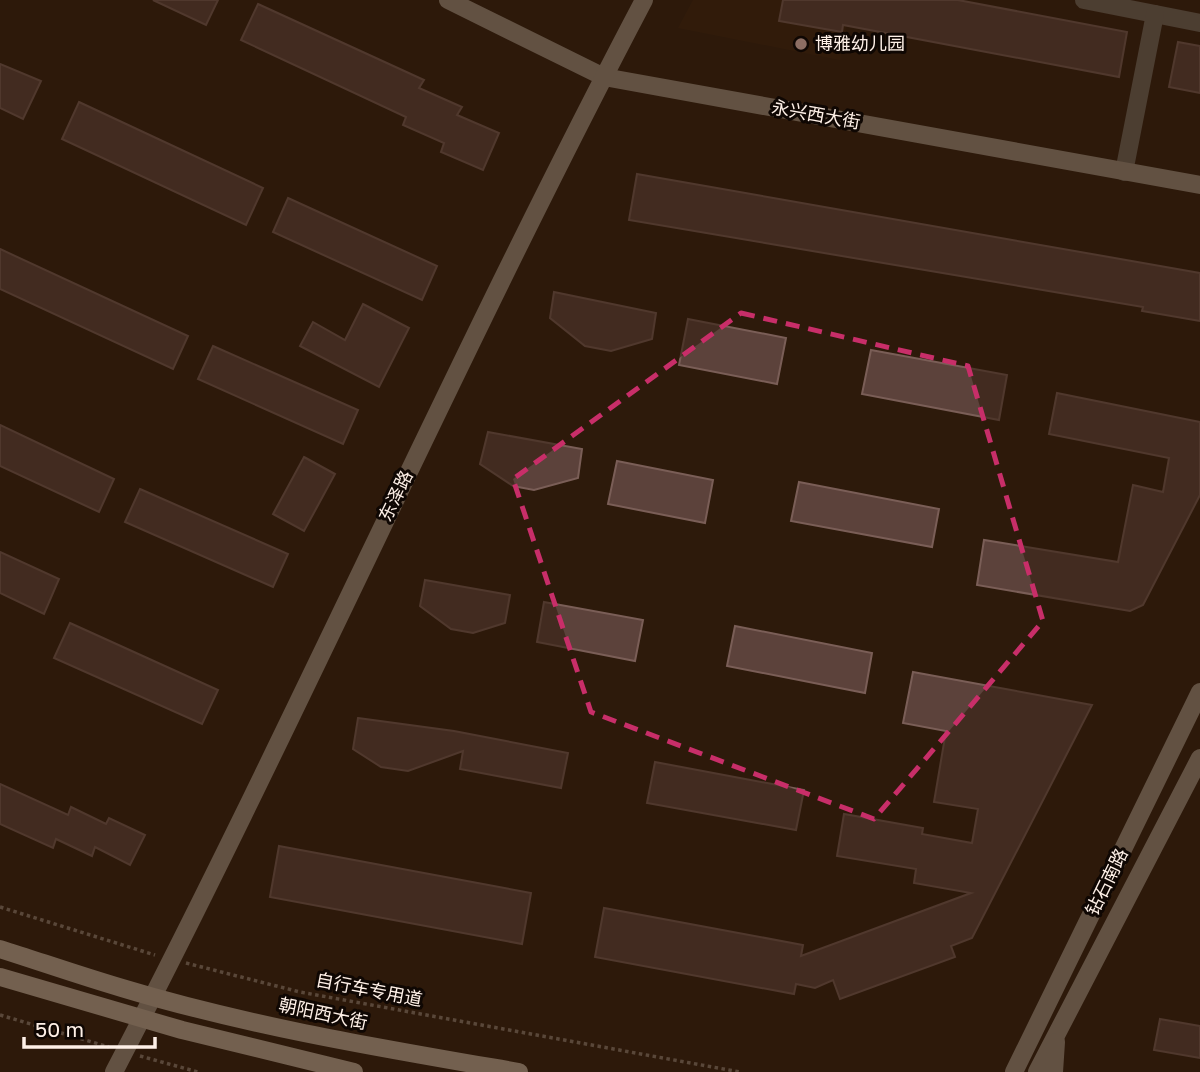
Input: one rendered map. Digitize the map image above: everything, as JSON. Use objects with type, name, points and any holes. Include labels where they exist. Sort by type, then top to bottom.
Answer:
[{"type":"main road","name":"永兴西大街","points":[[448,0],[604,77],[1200,185]]},
{"type":"main road","name":"东泽路","points":[[114,1072],[172,960],[370,547],[644,0]]},
{"type":"main road","name":"钻石南路","points":[[1014,1070],[1200,692]]},
{"type":"main road","name":"钻石南路","points":[[1037,1072],[1200,758]]},
{"type":"main road","name":"朝阳西大街","points":[[0,949],[154,996],[390,1050],[519,1072]]},
{"type":"main road","points":[[0,977],[143,1019],[354,1072]]},
{"type":"main road","points":[[1055,1072],[1056,1035]]},
{"type":"street","points":[[1084,0],[1200,23]]},
{"type":"street","points":[[1125,172],[1155,14]]},
{"type":"path","name":"自行车专用道","points":[[0,907],[172,960],[300,992],[740,1072]]},
{"type":"path","points":[[0,1016],[198,1072]]},
{"type":"highlighted area","points":[[741,313],[968,366],[1043,621],[874,819],[591,712],[513,479]]},
{"type":"shaded area","name":"博雅幼儿园","points":[[693,0],[851,0],[840,60],[678,28]]},
{"type":"building","points":[[153,0],[218,0],[206,25]]},
{"type":"building","points":[[783,0],[958,0],[1127,32],[1119,77],[843,25],[842,32],[779,21]]},
{"type":"building","points":[[258,4],[424,80],[419,88],[462,107],[457,115],[499,133],[483,170],[441,152],[444,143],[403,125],[406,117],[241,40]]},
{"type":"building","points":[[1178,42],[1200,46],[1200,93],[1169,87]]},
{"type":"building","points":[[0,64],[41,81],[23,119],[0,108]]},
{"type":"building","points":[[79,102],[263,188],[246,225],[62,139]]},
{"type":"building","points":[[637,174],[1200,273],[1200,321],[1142,311],[1143,307],[629,220]]},
{"type":"building","points":[[288,198],[437,266],[422,300],[273,232]]},
{"type":"building","points":[[0,249],[188,336],[173,369],[0,289]]},
{"type":"building","points":[[554,292],[656,313],[652,339],[611,351],[585,346],[550,318]]},
{"type":"building","points":[[363,304],[409,328],[379,387],[300,346],[313,322],[345,340]]},
{"type":"building","points":[[688,319],[786,338],[777,384],[679,365]]},
{"type":"building","points":[[213,346],[358,410],[343,444],[198,379]]},
{"type":"building","points":[[871,350],[1007,375],[999,420],[862,394]]},
{"type":"building","points":[[1057,393],[1200,422],[1200,495],[1143,605],[1130,611],[977,585],[984,540],[1118,562],[1133,485],[1163,492],[1169,458],[1049,434]]},
{"type":"building","points":[[0,425],[114,479],[99,512],[0,466]]},
{"type":"building","points":[[488,432],[582,449],[578,478],[534,490],[513,486],[480,464]]},
{"type":"building","points":[[304,457],[335,474],[304,531],[273,514]]},
{"type":"building","points":[[617,461],[713,480],[705,523],[608,504]]},
{"type":"building","points":[[799,482],[939,509],[932,547],[791,521]]},
{"type":"building","points":[[140,489],[288,554],[273,587],[125,522]]},
{"type":"building","points":[[0,552],[59,579],[44,614],[0,593]]},
{"type":"building","points":[[425,580],[510,595],[505,623],[473,633],[451,629],[420,606]]},
{"type":"building","points":[[544,602],[643,620],[635,661],[537,642]]},
{"type":"building","points":[[70,623],[218,690],[202,724],[54,658]]},
{"type":"building","points":[[735,626],[872,653],[865,693],[727,666]]},
{"type":"building","points":[[913,672],[1092,705],[972,938],[951,946],[955,957],[840,999],[833,980],[815,988],[796,984],[794,994],[595,957],[604,908],[803,945],[801,956],[971,893],[914,883],[916,869],[837,856],[844,814],[923,828],[922,834],[972,843],[978,809],[934,802],[946,731],[903,723]]},
{"type":"building","points":[[358,718],[454,731],[568,753],[561,788],[460,769],[463,751],[408,771],[381,767],[353,749]]},
{"type":"building","points":[[655,762],[804,790],[796,830],[647,803]]},
{"type":"building","points":[[0,784],[68,815],[71,807],[106,824],[109,818],[145,835],[130,865],[95,847],[92,856],[56,839],[53,848],[0,824]]},
{"type":"building","points":[[279,846],[531,893],[522,944],[270,897]]},
{"type":"building","points":[[1160,1019],[1200,1026],[1200,1058],[1154,1050]]},
{"type":"place","name":"博雅幼儿园","points":[[801,44]]}]
